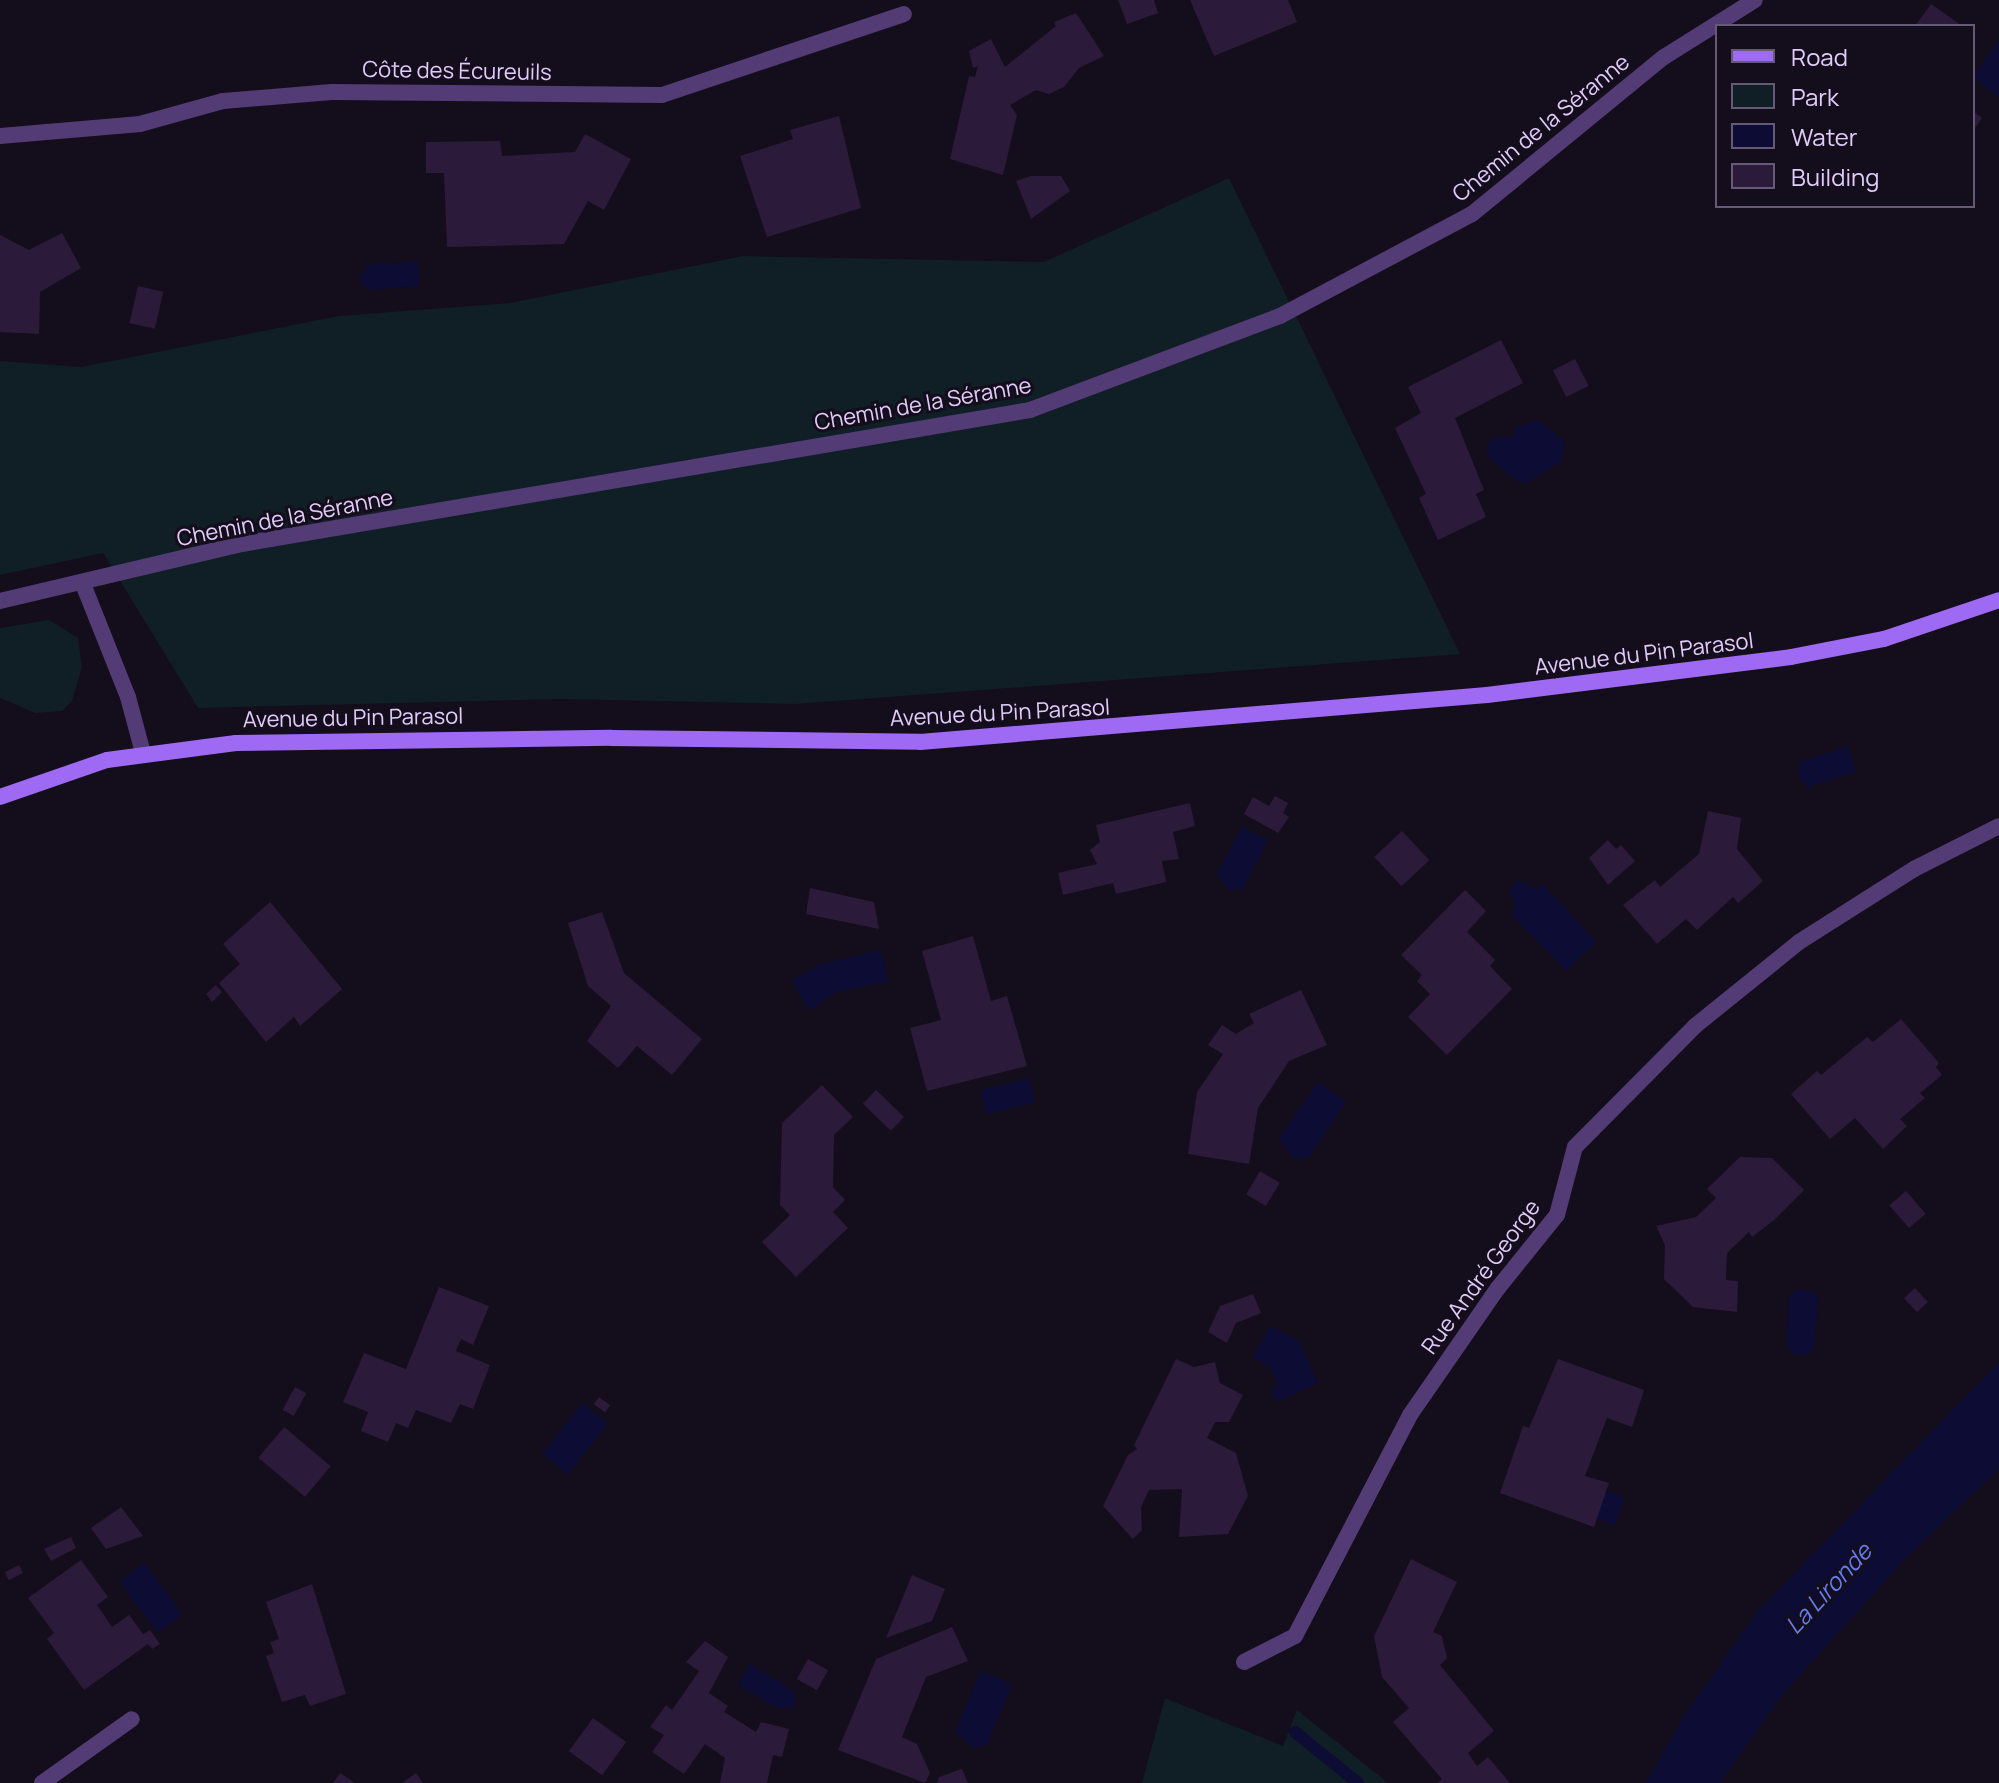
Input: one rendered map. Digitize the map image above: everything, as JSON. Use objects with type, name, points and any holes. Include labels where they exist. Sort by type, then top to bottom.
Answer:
[{"type":"street","name":"Chemin de la Séranne","points":[[1717,24],[1755,0]]},
{"type":"street","name":"Côte des Écureuils","points":[[0,136],[140,124],[223,101],[332,92],[662,95],[904,14]]},
{"type":"street","name":"Chemin de la Séranne","points":[[0,601],[83,584],[236,545],[1030,410],[1131,375],[1280,316],[1472,214],[1664,57],[1715,25]]},
{"type":"street","points":[[83,584],[128,697],[143,753]]},
{"type":"street","name":"Avenue du Pin Parasol","points":[[2,793],[72,769],[143,753],[361,738],[920,742],[1113,729],[1487,695],[1791,657],[1884,639],[1999,600]]},
{"type":"street","name":"Rue André George","points":[[1244,1662],[1295,1636],[1410,1415],[1498,1288],[1557,1215],[1575,1147],[1695,1026],[1799,942],[1914,869],[1999,826]]},
{"type":"street","points":[[42,1783],[132,1719]]},
{"type":"green space","points":[[1229,178],[1460,654],[796,704],[562,699],[198,708],[103,553],[0,575],[0,361],[81,367],[339,316],[510,303],[743,256],[1044,262]]},
{"type":"green space","points":[[49,620],[78,638],[82,667],[72,701],[62,711],[35,713],[0,698],[0,628]]},
{"type":"green space","points":[[1165,1698],[1283,1746],[1297,1710],[1388,1783],[1142,1783]]},
{"type":"water","points":[[1999,40],[1999,98],[1975,79]]},
{"type":"water","points":[[418,261],[419,286],[369,290],[359,280],[367,265]]},
{"type":"water","points":[[1537,420],[1565,441],[1562,461],[1527,483],[1517,481],[1486,455],[1491,438],[1512,437],[1516,428]]},
{"type":"water","points":[[1848,746],[1856,772],[1808,787],[1799,778],[1799,762]]},
{"type":"water","points":[[1242,827],[1268,840],[1243,889],[1229,890],[1217,874]]},
{"type":"water","points":[[1519,880],[1536,890],[1542,884],[1597,942],[1566,971],[1510,913],[1516,906],[1508,890]]},
{"type":"water","points":[[881,950],[888,982],[836,992],[810,1010],[791,981],[821,964]]},
{"type":"water","points":[[1029,1078],[1035,1102],[987,1114],[980,1090]]},
{"type":"water","points":[[1318,1082],[1346,1102],[1308,1158],[1294,1159],[1279,1138]]},
{"type":"water","points":[[1796,1290],[1812,1291],[1818,1298],[1814,1350],[1807,1355],[1793,1354],[1786,1346],[1789,1296]]},
{"type":"water","points":[[1270,1326],[1299,1341],[1318,1383],[1277,1402],[1271,1390],[1278,1385],[1269,1366],[1252,1357]]},
{"type":"water","name":"La Lironde","points":[[1999,1362],[1999,1469],[1904,1560],[1783,1694],[1720,1783],[1646,1783],[1682,1719],[1757,1612]]},
{"type":"water","points":[[582,1403],[608,1423],[568,1475],[542,1454]]},
{"type":"water","points":[[1580,1482],[1625,1497],[1615,1525],[1571,1511]]},
{"type":"water","points":[[144,1563],[183,1614],[158,1633],[119,1582]]},
{"type":"water","points":[[750,1664],[793,1690],[796,1704],[792,1709],[784,1706],[781,1710],[738,1685]]},
{"type":"water","points":[[981,1671],[1012,1684],[987,1745],[973,1748],[955,1732]]},
{"type":"building","points":[[1118,0],[1154,0],[1158,13],[1127,24]]},
{"type":"building","points":[[1190,0],[1288,0],[1297,22],[1214,56]]},
{"type":"building","points":[[1931,4],[1959,24],[1916,24]]},
{"type":"building","points":[[1076,13],[1104,56],[1079,68],[1064,87],[1049,94],[1036,90],[1010,105],[1017,115],[1003,175],[950,159],[969,76],[975,77],[978,66],[973,68],[969,51],[991,39],[1005,67],[1056,26],[1054,22]]},
{"type":"building","points":[[1975,113],[1982,118],[1975,128]]},
{"type":"building","points":[[839,116],[861,208],[767,237],[740,156],[793,139],[790,130]]},
{"type":"building","points":[[585,134],[631,159],[604,210],[588,201],[564,244],[447,247],[444,173],[426,173],[426,142],[500,141],[502,156],[575,152]]},
{"type":"building","points":[[1031,176],[1061,176],[1070,191],[1031,219],[1016,181]]},
{"type":"building","points":[[62,233],[81,268],[40,292],[39,334],[0,332],[0,235],[29,250]]},
{"type":"building","points":[[138,286],[163,292],[155,329],[129,323]]},
{"type":"building","points":[[1501,340],[1523,383],[1455,418],[1484,490],[1476,494],[1486,517],[1438,540],[1419,498],[1426,494],[1395,428],[1421,413],[1408,387]]},
{"type":"building","points":[[1575,359],[1589,386],[1566,397],[1553,370]]},
{"type":"building","points":[[1275,796],[1288,803],[1283,813],[1289,817],[1278,833],[1244,814],[1253,797],[1269,806]]},
{"type":"building","points":[[1190,803],[1195,826],[1173,832],[1179,859],[1162,861],[1166,882],[1116,894],[1113,883],[1063,895],[1058,873],[1097,864],[1090,850],[1100,842],[1096,825]]},
{"type":"building","points":[[1708,811],[1741,818],[1737,849],[1763,881],[1738,903],[1733,897],[1697,930],[1686,919],[1657,944],[1623,905],[1655,880],[1660,887],[1699,854]]},
{"type":"building","points":[[1402,831],[1429,860],[1401,886],[1374,857]]},
{"type":"building","points":[[1608,840],[1616,849],[1621,845],[1635,861],[1608,885],[1589,858]]},
{"type":"building","points":[[810,888],[874,902],[879,929],[806,914]]},
{"type":"building","points":[[1465,890],[1486,911],[1467,932],[1495,960],[1490,966],[1512,989],[1447,1055],[1408,1017],[1430,994],[1417,981],[1422,975],[1401,955]]},
{"type":"building","points":[[270,902],[342,989],[300,1026],[294,1017],[266,1042],[219,983],[240,964],[223,944]]},
{"type":"building","points":[[602,912],[624,973],[702,1039],[672,1075],[637,1046],[618,1068],[587,1041],[611,1006],[588,986],[568,923]]},
{"type":"building","points":[[973,936],[991,1001],[1007,996],[1027,1066],[927,1091],[910,1028],[941,1020],[922,951]]},
{"type":"building","points":[[216,985],[222,992],[212,1002],[206,994]]},
{"type":"building","points":[[1301,990],[1327,1045],[1289,1061],[1258,1108],[1249,1164],[1188,1154],[1197,1092],[1223,1054],[1208,1045],[1222,1025],[1236,1034],[1254,1023],[1249,1014]]},
{"type":"building","points":[[1901,1019],[1939,1063],[1936,1067],[1942,1075],[1920,1093],[1925,1098],[1900,1119],[1907,1126],[1883,1149],[1855,1118],[1830,1139],[1791,1094],[1817,1071],[1821,1075],[1867,1037],[1873,1042]]},
{"type":"building","points":[[822,1085],[853,1117],[834,1135],[833,1187],[845,1200],[833,1212],[848,1228],[796,1277],[762,1242],[790,1215],[780,1205],[782,1123]]},
{"type":"building","points":[[876,1090],[904,1117],[891,1131],[863,1104]]},
{"type":"building","points":[[1740,1157],[1772,1158],[1804,1190],[1773,1221],[1752,1237],[1749,1232],[1727,1253],[1726,1280],[1738,1281],[1737,1312],[1693,1307],[1664,1279],[1665,1245],[1656,1226],[1696,1217],[1716,1198],[1707,1189]]},
{"type":"building","points":[[1260,1171],[1280,1183],[1266,1206],[1246,1194]]},
{"type":"building","points":[[1906,1191],[1926,1214],[1909,1228],[1889,1205]]},
{"type":"building","points":[[439,1287],[489,1306],[473,1345],[461,1339],[456,1351],[490,1365],[473,1409],[460,1404],[451,1423],[416,1410],[408,1428],[396,1423],[388,1442],[361,1431],[368,1412],[343,1402],[364,1353],[406,1369]]},
{"type":"building","points":[[1915,1288],[1928,1302],[1917,1312],[1904,1298]]},
{"type":"building","points":[[1253,1294],[1261,1313],[1236,1323],[1227,1343],[1208,1332],[1220,1306]]},
{"type":"building","points":[[1176,1359],[1194,1367],[1215,1362],[1220,1383],[1243,1395],[1229,1422],[1215,1422],[1207,1438],[1236,1453],[1248,1496],[1228,1534],[1179,1537],[1182,1489],[1149,1490],[1141,1507],[1142,1530],[1133,1539],[1103,1506],[1128,1455],[1137,1449],[1134,1445]]},
{"type":"building","points":[[1558,1359],[1644,1390],[1632,1427],[1607,1418],[1585,1476],[1609,1483],[1594,1527],[1500,1493],[1523,1426],[1529,1428]]},
{"type":"building","points":[[295,1387],[306,1393],[294,1416],[282,1410]]},
{"type":"building","points":[[599,1397],[610,1405],[605,1413],[594,1404]]},
{"type":"building","points":[[284,1427],[331,1466],[305,1497],[258,1458]]},
{"type":"building","points":[[121,1507],[143,1536],[106,1549],[91,1528]]},
{"type":"building","points":[[71,1537],[76,1548],[51,1561],[44,1549]]},
{"type":"building","points":[[1411,1559],[1457,1582],[1433,1632],[1442,1636],[1447,1658],[1440,1665],[1494,1731],[1468,1753],[1477,1766],[1488,1757],[1510,1783],[1437,1783],[1442,1779],[1393,1722],[1409,1708],[1382,1677],[1374,1636]]},
{"type":"building","points":[[81,1560],[108,1597],[97,1605],[112,1627],[129,1615],[143,1634],[150,1630],[160,1644],[152,1649],[148,1644],[84,1690],[47,1639],[54,1633],[28,1598]]},
{"type":"building","points":[[19,1565],[23,1573],[9,1580],[5,1572]]},
{"type":"building","points":[[912,1575],[945,1589],[932,1621],[886,1638]]},
{"type":"building","points":[[312,1584],[346,1694],[310,1706],[305,1695],[282,1702],[266,1656],[274,1653],[270,1642],[279,1639],[266,1602]]},
{"type":"building","points":[[952,1627],[968,1661],[926,1677],[902,1737],[917,1744],[930,1773],[925,1783],[838,1750],[876,1659]]},
{"type":"building","points":[[705,1641],[728,1657],[709,1693],[728,1706],[724,1712],[756,1732],[761,1722],[789,1729],[782,1757],[773,1755],[767,1783],[720,1783],[725,1758],[705,1744],[684,1774],[652,1752],[664,1735],[650,1727],[666,1705],[672,1710],[699,1671],[686,1662]]},
{"type":"building","points":[[808,1659],[828,1670],[817,1690],[797,1679]]},
{"type":"building","points":[[593,1718],[626,1742],[602,1775],[569,1751]]},
{"type":"building","points":[[962,1769],[968,1783],[937,1783],[939,1777]]},
{"type":"building","points":[[340,1773],[355,1783],[333,1783]]},
{"type":"building","points":[[416,1773],[423,1783],[402,1783]]},
{"type":"waterway","points":[[1295,1732],[1358,1783]]}]
